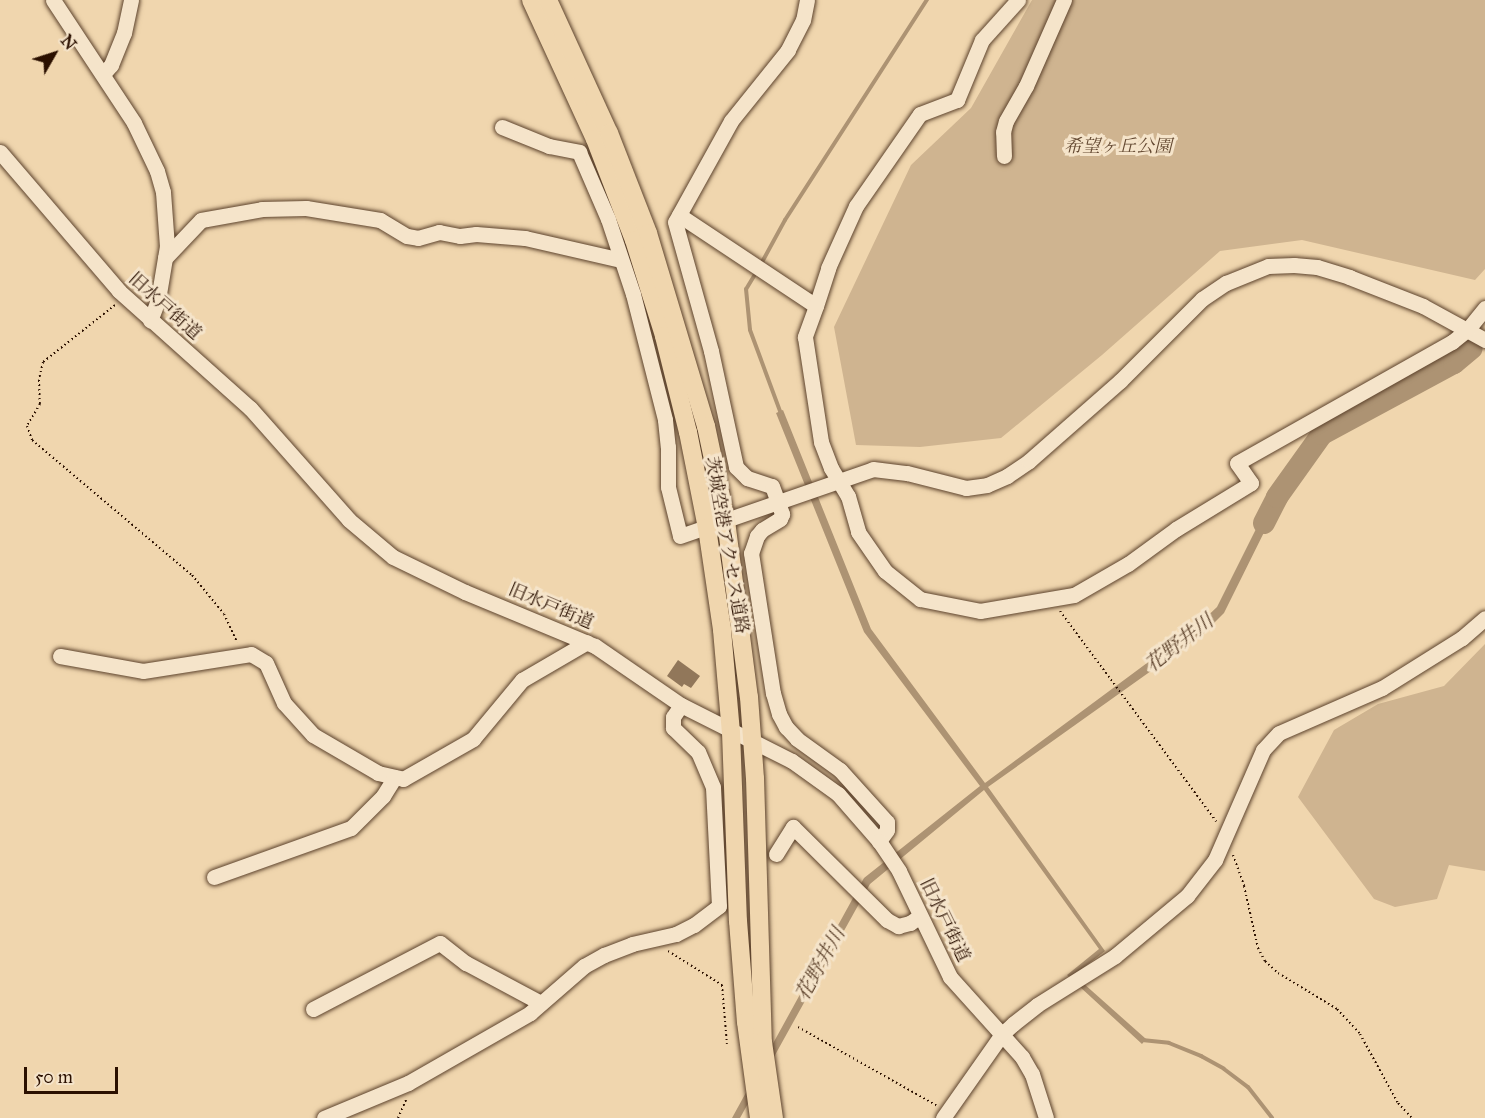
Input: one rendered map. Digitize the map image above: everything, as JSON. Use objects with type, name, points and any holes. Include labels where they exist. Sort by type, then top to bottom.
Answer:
[{"type":"main road","name":"茨城空港アクセス道路","points":[[531,0],[595,139],[634,240],[664,336],[707,528],[722,630],[731,732],[746,1022],[759,1118]]},
{"type":"main road","name":"茨城空港アクセス道路","points":[[548,0],[609,133],[648,233],[706,426],[726,521],[745,652],[752,741],[763,1042],[774,1118]]},
{"type":"street","points":[[53,0],[134,123],[157,171],[166,213],[165,258],[159,300],[150,321]]},
{"type":"street","points":[[103,74],[111,65],[124,33],[131,0]]},
{"type":"street","points":[[807,0],[803,20],[788,50],[731,121],[675,222],[711,351],[736,467],[747,478],[772,486],[782,514],[780,519],[762,530],[751,553],[776,703],[786,727],[797,739],[840,770],[888,822],[883,847]]},
{"type":"street","points":[[1018,0],[982,40],[957,100],[920,114],[856,206],[828,268],[805,337],[821,442],[831,468],[848,496],[858,532],[885,571],[920,599],[980,611],[1074,595],[1128,564],[1176,529],[1251,483],[1237,462],[1443,348],[1468,329],[1485,308]]},
{"type":"street","points":[[1004,156],[1003,132],[1006,121],[1026,86],[1064,0]]},
{"type":"street","points":[[502,127],[549,146],[579,152],[608,219],[665,420],[669,447],[668,488],[680,536],[873,469],[907,473],[966,488],[987,485],[1007,476],[1029,461],[1113,388],[1202,299],[1226,283],[1268,266],[1317,267],[1349,277],[1417,303],[1485,340]]},
{"type":"street","name":"旧水戸街道","points":[[0,152],[92,263],[124,297],[250,408],[349,520],[393,557],[465,592],[587,642],[618,660],[681,705],[792,761],[831,789],[883,847],[899,870],[950,976],[1002,1034],[1032,1074],[1046,1118]]},
{"type":"street","points":[[165,258],[201,220],[262,208],[306,208],[380,220],[407,236],[418,238],[439,232],[460,236],[476,234],[525,238],[621,260]]},
{"type":"street","points":[[679,215],[758,265],[816,306]]},
{"type":"street","points":[[945,1115],[1002,1034],[1037,1005],[1115,956],[1187,896],[1215,860],[1263,750],[1279,733],[1382,688],[1462,638],[1485,618]]},
{"type":"street","points":[[60,656],[142,671],[251,654],[266,663],[284,703],[314,735],[378,773],[404,779],[472,739],[522,680],[587,642]]},
{"type":"street","points":[[324,1118],[408,1083],[530,1014],[584,966],[604,955],[676,933],[694,925],[719,906],[713,787],[698,752],[673,728],[673,717],[681,705]]},
{"type":"street","points":[[214,877],[351,828],[383,796],[395,777]]},
{"type":"street","points":[[776,854],[793,827],[887,920],[898,926],[909,923],[920,916]]},
{"type":"street","points":[[313,1009],[440,943],[466,963],[541,1003]]},
{"type":"path","points":[[124,297],[43,362],[39,380],[40,404],[27,426],[32,440],[192,575],[224,614],[244,655]]},
{"type":"path","points":[[1051,600],[1124,694],[1226,836],[1244,886],[1258,948],[1265,961],[1278,973],[1337,1009],[1360,1034],[1398,1102],[1412,1118]]},
{"type":"path","points":[[651,939],[722,985],[727,1044]]},
{"type":"path","points":[[798,1027],[945,1115]]},
{"type":"path","points":[[398,1118],[407,1101],[408,1083]]},
{"type":"green space","name":"希望ヶ丘公園","points":[[1032,0],[1485,0],[1485,269],[1475,280],[1302,240],[1220,251],[1102,355],[1001,438],[920,447],[856,445],[834,327],[911,165],[971,108]]},
{"type":"green space","points":[[1485,644],[1485,871],[1449,865],[1437,899],[1395,907],[1374,899],[1298,797],[1334,730],[1378,704],[1444,686]]},
{"type":"water","points":[[783,410],[871,629],[985,783],[1197,626],[1217,607],[1273,495],[1280,500],[1224,613],[1203,634],[988,787],[1105,951],[1074,975],[1146,1039],[1142,1044],[1067,975],[1099,949],[984,790],[870,884],[740,1118],[732,1118],[864,878],[980,786],[864,632],[776,413]]},
{"type":"building","points":[[678,660],[700,676],[691,688],[684,684],[682,687],[667,676]]},
{"type":"waterway","points":[[761,264],[785,220],[927,0]]},
{"type":"waterway","points":[[757,271],[746,289],[750,330],[781,414]]},
{"type":"waterway","name":"花野井川","points":[[1264,523],[1277,497],[1322,434],[1454,363],[1472,348]]},
{"type":"waterway","points":[[1142,1040],[1169,1043],[1201,1056],[1224,1069],[1248,1087],[1272,1118]]}]
